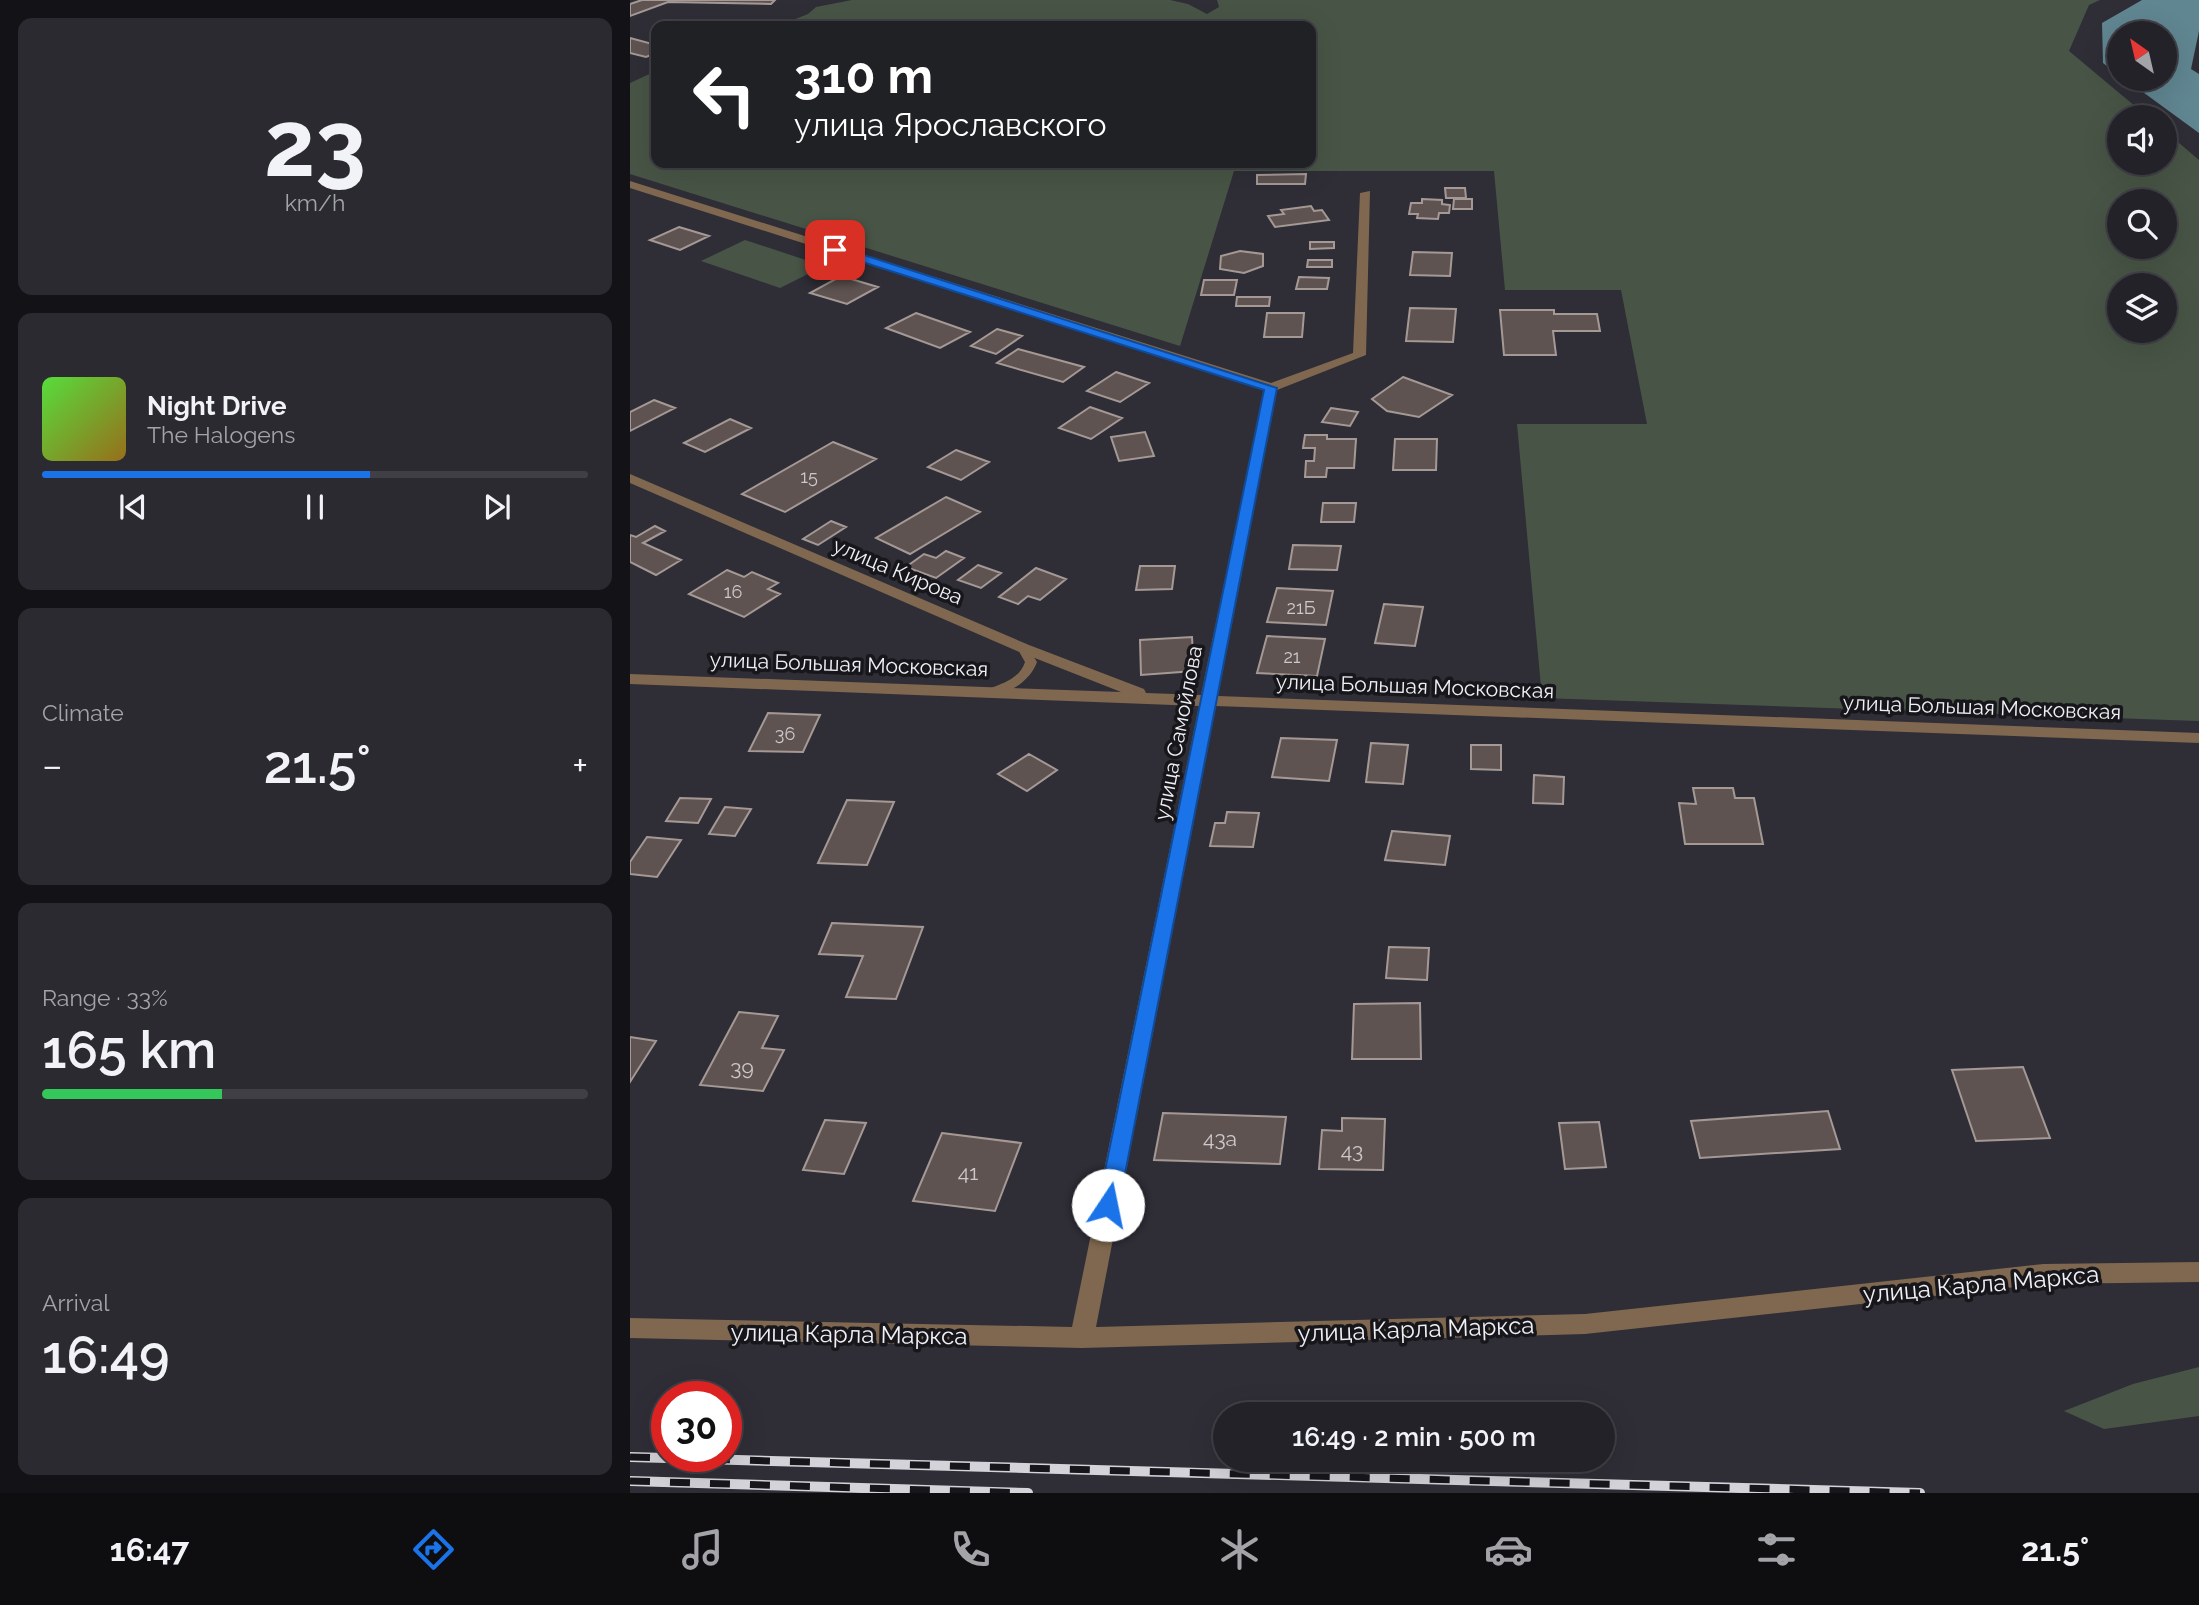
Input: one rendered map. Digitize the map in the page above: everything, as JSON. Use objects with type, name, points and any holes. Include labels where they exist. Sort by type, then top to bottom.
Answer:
[{"type":"street","points":[[630,184],[1271,388],[1359,355],[1366,193]]},
{"type":"street","name":"улица Самойлова","points":[[1082,1338],[1271,388]]},
{"type":"street","name":"улица Кирова","points":[[630,478],[1023,648],[1151,698]]},
{"type":"street","name":"улица Большая Московская","points":[[630,679],[2199,738]]},
{"type":"street","name":"улица Карла Маркса","points":[[630,1328],[731,1333],[1082,1338],[1585,1324],[2043,1274],[2199,1272]]},
{"type":"lane","points":[[993,692],[1014,683],[1028,672],[1031,662],[1023,648]]},
{"type":"green space","points":[[852,0],[1170,0],[1188,4],[1207,14],[1219,7],[1217,0],[2100,0],[2089,5],[2069,51],[2107,83],[2107,91],[2117,91],[2134,105],[2107,105],[2107,175],[2177,175],[2177,141],[2199,160],[2199,721],[1542,698],[1517,424],[1647,424],[1621,290],[1505,290],[1494,171],[1234,171],[1180,346],[630,174],[630,83],[651,73],[651,168],[1316,168],[1316,21],[790,21],[808,14],[816,7]]},
{"type":"green space","points":[[745,240],[824,266],[780,288],[701,261]]},
{"type":"green space","points":[[2199,1367],[2199,1416],[2104,1429],[2064,1411],[2133,1384]]},
{"type":"water","points":[[2142,0],[2199,0],[2199,31],[2191,69],[2199,74],[2199,133],[2177,117],[2177,105],[2161,105],[2141,91],[2177,91],[2177,21],[2107,21],[2107,66],[2103,63],[2102,23]]},
{"type":"building","points":[[642,0],[775,0],[771,4],[668,2],[630,16],[630,4]]},
{"type":"building","points":[[630,38],[651,44],[651,55],[646,57],[630,53]]},
{"type":"building","points":[[1306,174],[1305,184],[1257,184],[1257,175]]},
{"type":"building","points":[[1445,188],[1465,188],[1466,198],[1446,198]]},
{"type":"building","points":[[1422,199],[1442,200],[1442,204],[1450,205],[1449,213],[1439,213],[1438,219],[1417,218],[1418,214],[1409,214],[1411,203],[1422,203]]},
{"type":"building","points":[[1454,199],[1472,199],[1472,209],[1453,209]]},
{"type":"building","points":[[1311,206],[1314,211],[1322,210],[1329,220],[1275,227],[1268,216],[1284,214],[1281,210]]},
{"type":"building","points":[[679,227],[709,236],[680,250],[650,240]]},
{"type":"building","points":[[1310,242],[1334,242],[1334,248],[1310,249]]},
{"type":"building","points":[[1240,251],[1263,254],[1263,266],[1244,273],[1220,269],[1221,256]]},
{"type":"building","points":[[1413,252],[1452,253],[1450,276],[1410,275]]},
{"type":"building","points":[[1308,260],[1332,260],[1332,267],[1307,267]]},
{"type":"building","points":[[841,276],[878,287],[847,304],[810,293]]},
{"type":"building","points":[[1299,277],[1329,278],[1327,289],[1296,289]]},
{"type":"building","points":[[1204,280],[1237,280],[1234,295],[1201,295]]},
{"type":"building","points":[[1237,297],[1270,297],[1269,306],[1236,306]]},
{"type":"building","points":[[1410,308],[1456,309],[1453,342],[1406,341]]},
{"type":"building","points":[[1500,310],[1554,310],[1554,314],[1597,314],[1600,331],[1553,331],[1556,355],[1504,355]]},
{"type":"building","points":[[916,313],[970,332],[940,348],[886,328]]},
{"type":"building","points":[[1267,313],[1304,313],[1302,337],[1264,337]]},
{"type":"building","points":[[997,329],[1022,336],[996,354],[971,346]]},
{"type":"building","points":[[1018,349],[1084,367],[1063,382],[997,363]]},
{"type":"building","points":[[1116,372],[1149,383],[1120,402],[1087,391]]},
{"type":"building","points":[[1403,377],[1452,395],[1419,417],[1387,411],[1372,399]]},
{"type":"building","points":[[654,400],[675,408],[630,431],[630,412]]},
{"type":"building","points":[[1090,407],[1122,418],[1091,439],[1059,428]]},
{"type":"building","points":[[1331,408],[1358,412],[1350,426],[1322,422]]},
{"type":"building","points":[[730,419],[751,428],[705,452],[684,443]]},
{"type":"building","points":[[1145,432],[1154,456],[1119,461],[1111,437]]},
{"type":"building","points":[[1305,435],[1327,435],[1327,439],[1356,439],[1354,468],[1327,468],[1326,477],[1305,477],[1306,461],[1314,461],[1315,448],[1303,448]]},
{"type":"building","points":[[1395,439],[1437,439],[1436,470],[1393,470]]},
{"type":"building","points":[[833,442],[876,459],[785,512],[742,494]]},
{"type":"building","points":[[956,450],[989,462],[961,480],[928,467]]},
{"type":"building","points":[[946,497],[980,512],[910,554],[876,538]]},
{"type":"building","points":[[1323,503],[1356,503],[1354,522],[1321,522]]},
{"type":"building","points":[[831,521],[846,527],[818,545],[803,539]]},
{"type":"building","points":[[655,526],[665,531],[643,543],[681,560],[656,575],[630,562],[630,535],[636,537]]},
{"type":"building","points":[[1293,545],[1341,546],[1337,570],[1289,569]]},
{"type":"building","points":[[946,551],[964,558],[936,578],[906,567],[924,554],[936,558]]},
{"type":"building","points":[[978,565],[1001,573],[981,588],[958,580]]},
{"type":"building","points":[[1140,566],[1175,566],[1172,589],[1136,590]]},
{"type":"building","points":[[1036,568],[1066,579],[1040,600],[1028,596],[1018,604],[999,597]]},
{"type":"building","points":[[727,570],[744,577],[752,572],[778,583],[768,589],[780,594],[744,617],[689,594]]},
{"type":"building","points":[[1277,588],[1333,591],[1326,625],[1267,622]]},
{"type":"building","points":[[1384,604],[1423,607],[1415,646],[1375,643]]},
{"type":"building","points":[[1267,636],[1325,639],[1317,676],[1257,673]]},
{"type":"building","points":[[1192,637],[1194,671],[1141,675],[1140,640]]},
{"type":"building","points":[[768,713],[820,715],[803,752],[749,751]]},
{"type":"building","points":[[1281,738],[1337,740],[1329,781],[1272,777]]},
{"type":"building","points":[[1371,743],[1408,745],[1403,784],[1366,782]]},
{"type":"building","points":[[1471,745],[1501,745],[1501,770],[1471,769]]},
{"type":"building","points":[[1029,754],[1057,770],[1027,791],[998,774]]},
{"type":"building","points":[[1534,775],[1564,777],[1563,804],[1533,803]]},
{"type":"building","points":[[1693,788],[1733,788],[1735,798],[1754,798],[1763,844],[1685,844],[1679,803],[1696,804]]},
{"type":"building","points":[[680,798],[711,799],[698,823],[666,821]]},
{"type":"building","points":[[847,800],[894,802],[867,865],[818,863]]},
{"type":"building","points":[[725,807],[751,809],[735,836],[709,834]]},
{"type":"building","points":[[1227,812],[1259,813],[1253,847],[1210,846],[1215,823],[1225,823]]},
{"type":"building","points":[[1392,831],[1450,836],[1445,865],[1385,860]]},
{"type":"building","points":[[647,837],[681,840],[657,877],[630,874],[630,862]]},
{"type":"building","points":[[832,923],[923,927],[896,999],[846,997],[863,956],[819,954]]},
{"type":"building","points":[[1389,947],[1429,948],[1427,980],[1386,978]]},
{"type":"building","points":[[1420,1003],[1421,1059],[1352,1059],[1354,1004]]},
{"type":"building","points":[[739,1012],[778,1016],[762,1048],[784,1050],[763,1091],[700,1085]]},
{"type":"building","points":[[630,1037],[656,1041],[630,1082]]},
{"type":"building","points":[[2023,1067],[2050,1138],[1976,1141],[1952,1070]]},
{"type":"building","points":[[1828,1111],[1840,1149],[1700,1158],[1691,1121]]},
{"type":"building","points":[[1163,1113],[1286,1117],[1280,1164],[1154,1160]]},
{"type":"building","points":[[1342,1118],[1385,1119],[1383,1170],[1319,1169],[1322,1130],[1342,1131]]},
{"type":"building","points":[[825,1120],[866,1123],[844,1174],[803,1170]]},
{"type":"building","points":[[1599,1122],[1606,1167],[1565,1169],[1559,1123]]},
{"type":"building","points":[[942,1133],[1021,1143],[995,1211],[913,1201]]},
{"type":"railway","points":[[630,1457],[1920,1493]]},
{"type":"railway","points":[[630,1481],[1028,1493]]},
{"type":"route","points":[[835,250],[1271,388],[1108,1205]]}]
